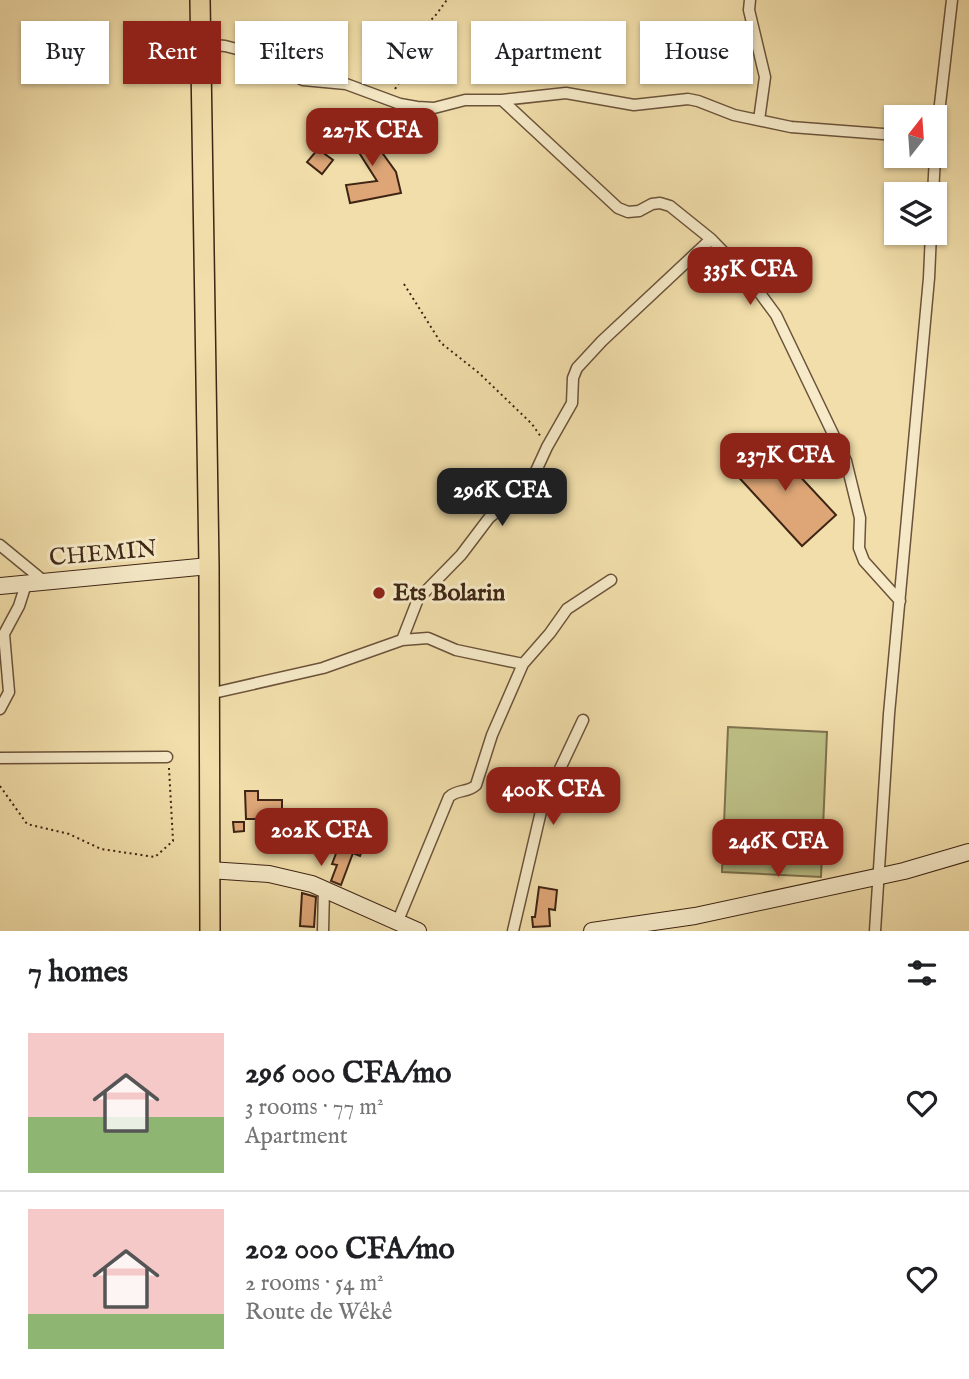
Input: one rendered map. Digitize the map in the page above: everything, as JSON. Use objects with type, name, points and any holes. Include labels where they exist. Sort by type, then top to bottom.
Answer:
[{"type":"highway","points":[[200,0],[201,21]]},
{"type":"highway","points":[[203,84],[209,566],[210,931]]},
{"type":"street","points":[[750,0],[765,77],[760,120]]},
{"type":"street","points":[[939,105],[952,0]]},
{"type":"street","points":[[221,46],[245,51],[303,80],[346,83],[400,104],[434,108],[465,100],[502,100],[566,93],[634,105],[688,99],[698,100],[734,115],[791,127],[884,134]]},
{"type":"street","points":[[502,100],[618,208],[628,212],[639,211],[660,203],[681,214],[711,239],[748,277],[776,315],[846,461],[860,518],[859,548],[864,561],[900,601]]},
{"type":"street","points":[[402,639],[418,599],[461,555],[489,518],[530,484],[547,447],[572,404],[573,378],[577,368],[608,335],[711,239]]},
{"type":"street","points":[[875,931],[889,714],[930,245]]},
{"type":"street","points":[[0,545],[45,582]]},
{"type":"street","name":"CHEMIN","points":[[0,586],[209,566]]},
{"type":"street","points":[[209,870],[269,874],[324,889],[409,928],[449,797],[454,792],[472,789],[476,785],[492,734],[523,664],[567,609],[611,580]]},
{"type":"street","points":[[0,709],[9,692],[4,634],[19,606],[26,584]]},
{"type":"street","points":[[209,694],[323,668],[402,639],[428,638],[456,650],[523,664]]},
{"type":"street","points":[[513,931],[542,807],[583,720]]},
{"type":"street","points":[[0,758],[167,757]]},
{"type":"street","points":[[593,931],[695,916],[904,871],[969,852]]},
{"type":"street","points":[[323,931],[324,889]]},
{"type":"path","points":[[388,99],[402,80],[402,61],[412,34],[433,18],[447,0]]},
{"type":"path","points":[[404,284],[441,343],[480,373],[533,424],[547,447]]},
{"type":"path","points":[[0,786],[27,824],[69,834],[101,849],[155,857],[173,841],[167,757]]},
{"type":"green space","points":[[728,727],[827,732],[821,877],[722,872]]},
{"type":"building","points":[[360,122],[396,172],[401,193],[350,203],[346,185],[377,181],[344,129]]},
{"type":"building","points":[[318,149],[333,160],[322,174],[307,162]]},
{"type":"building","points":[[767,441],[836,515],[802,546],[733,471]]},
{"type":"building","points":[[245,791],[258,791],[258,800],[282,800],[282,821],[246,819]]},
{"type":"building","points":[[233,822],[244,822],[244,831],[234,832]]},
{"type":"building","points":[[342,838],[364,845],[360,856],[353,853],[341,885],[331,881],[337,865],[332,864]]},
{"type":"building","points":[[539,887],[557,890],[555,910],[549,909],[550,926],[533,927],[532,917],[535,917]]},
{"type":"building","points":[[302,893],[316,897],[314,927],[300,926]]},
{"type":"place","name":"Ets Bolarin","points":[[379,593]]}]
